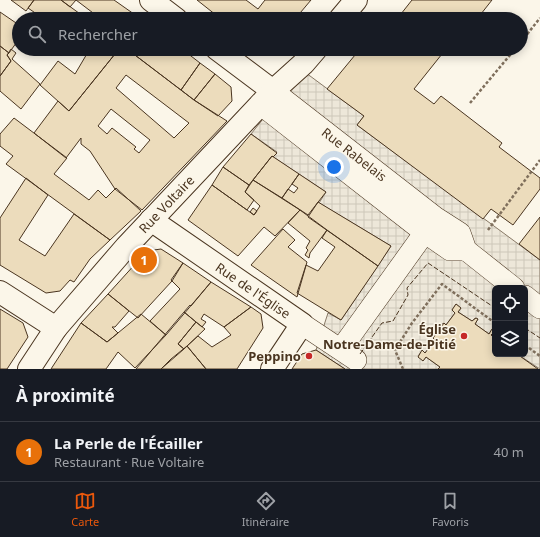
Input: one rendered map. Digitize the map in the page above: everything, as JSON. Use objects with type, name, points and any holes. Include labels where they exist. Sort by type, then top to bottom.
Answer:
[{"type":"street","points":[[150,0],[166,12]]},
{"type":"street","points":[[346,12],[356,0]]},
{"type":"street","points":[[224,56],[266,97]]},
{"type":"street","name":"Rue Voltaire","points":[[29,369],[56,328],[150,220],[266,97],[310,56]]},
{"type":"street","name":"Rue Rabelais","points":[[266,97],[430,225],[460,233],[466,250],[510,285]]},
{"type":"street","name":"Rue de l'Église","points":[[150,220],[348,354],[430,225]]},
{"type":"street","points":[[0,292],[56,328]]},
{"type":"street","points":[[528,298],[540,308]]},
{"type":"street","points":[[272,369],[302,324]]},
{"type":"path","points":[[528,34],[540,20]]},
{"type":"path","points":[[470,103],[509,56]]},
{"type":"path","points":[[499,214],[540,160]]},
{"type":"path","points":[[403,369],[395,350],[412,322],[442,284],[492,321]]},
{"type":"path","points":[[528,347],[540,356]]},
{"type":"shaded area","points":[[302,70],[364,116],[357,125],[540,260],[540,369],[522,357],[528,357],[528,285],[492,285],[492,329],[489,334],[475,324],[478,319],[475,318],[472,321],[458,312],[461,308],[456,304],[452,310],[455,313],[446,325],[443,323],[433,338],[435,340],[425,353],[422,351],[418,356],[423,361],[426,357],[440,367],[438,369],[345,369],[316,350],[328,313],[341,320],[391,246],[319,203],[326,192],[273,157],[277,152],[251,134]]},
{"type":"building","points":[[11,0],[34,0],[26,11]]},
{"type":"building","points":[[34,0],[61,0],[77,12],[34,12],[28,8]]},
{"type":"building","points":[[61,0],[76,0],[70,7]]},
{"type":"building","points":[[76,0],[114,0],[131,12],[92,12]]},
{"type":"building","points":[[197,0],[246,0],[258,9],[265,0],[311,0],[301,12],[212,12]]},
{"type":"building","points":[[412,0],[492,0],[483,12],[403,12]]},
{"type":"building","points":[[0,12],[12,20],[12,49],[9,53],[0,46]]},
{"type":"building","points":[[0,46],[9,53],[7,55],[11,61],[0,76]]},
{"type":"building","points":[[11,49],[12,56],[14,56],[12,59],[40,84],[21,109],[0,91],[0,76],[11,61],[7,55]]},
{"type":"building","points":[[86,56],[113,56],[69,111],[40,85],[58,61],[75,74]]},
{"type":"building","points":[[113,56],[136,56],[194,100],[227,121],[142,210],[115,189],[90,151],[81,144],[81,138],[66,158],[34,133],[58,101],[69,111]],"holes":[[[126,75],[189,123],[174,138],[116,88]],[[111,109],[150,140],[139,153],[134,149],[136,147],[112,128],[107,134],[98,126]]]},
{"type":"building","points":[[136,56],[191,56],[200,63],[181,90]]},
{"type":"building","points":[[354,56],[440,56],[414,89],[434,104],[441,96],[502,143],[499,147],[540,178],[540,189],[513,225],[491,209],[483,219],[357,125],[364,116],[327,89]]},
{"type":"building","points":[[200,63],[215,74],[194,100],[181,90]]},
{"type":"building","points":[[215,74],[231,87],[232,101],[218,116],[194,100]]},
{"type":"building","points":[[14,118],[67,158],[54,174],[89,200],[98,190],[106,198],[116,188],[141,211],[110,240],[6,164],[13,156],[0,146],[0,134]]},
{"type":"building","points":[[251,134],[277,153],[273,157],[272,156],[249,185],[223,167]]},
{"type":"building","points":[[272,156],[299,174],[282,198],[253,180]]},
{"type":"building","points":[[223,167],[249,185],[245,192],[254,200],[247,210],[212,185]]},
{"type":"building","points":[[299,174],[326,192],[308,215],[282,198],[288,189],[294,193],[298,188],[292,184]]},
{"type":"building","points":[[26,178],[48,195],[19,240],[45,256],[74,214],[110,240],[90,259],[74,282],[70,280],[60,291],[46,293],[0,265],[0,218]]},
{"type":"building","points":[[253,180],[300,210],[275,236],[264,227],[238,256],[188,220],[212,185],[254,215],[260,206],[245,192]]},
{"type":"building","points":[[318,202],[391,246],[378,266],[308,217]]},
{"type":"building","points":[[253,208],[257,211],[254,215],[250,212]]},
{"type":"building","points":[[300,210],[327,230],[310,253],[309,258],[305,255],[308,250],[306,248],[310,241],[288,223]]},
{"type":"building","points":[[540,217],[540,260],[519,244]]},
{"type":"building","points":[[283,229],[295,240],[288,247],[307,262],[297,297],[251,265]]},
{"type":"building","points":[[327,230],[378,266],[341,320],[297,293],[306,265],[318,271],[335,247],[322,238]]},
{"type":"building","points":[[161,249],[183,263],[172,281],[138,318],[108,294],[147,251]]},
{"type":"building","points":[[183,263],[211,282],[166,335],[150,321],[180,289],[171,280]]},
{"type":"building","points":[[211,282],[251,307],[224,327],[204,314],[201,319],[206,322],[202,327],[184,312]]},
{"type":"building","points":[[108,294],[129,311],[115,327],[112,327],[118,333],[107,342],[81,323]]},
{"type":"building","name":"Église Notre-Dame-de-Pitié","points":[[456,304],[461,308],[458,312],[472,321],[476,318],[478,319],[475,324],[489,334],[492,329],[492,357],[521,357],[538,369],[438,369],[440,367],[426,357],[423,361],[418,357],[422,350],[425,353],[435,340],[433,338],[444,323],[446,325],[455,313],[452,310]]},
{"type":"building","points":[[251,307],[261,314],[263,328],[237,369],[206,369],[187,346],[198,336],[212,347],[231,335],[224,327]]},
{"type":"building","points":[[0,309],[23,323],[28,337],[7,369],[0,369]]},
{"type":"building","points":[[184,312],[196,322],[178,344],[184,349],[161,369],[136,369]]},
{"type":"building","points":[[141,314],[166,335],[135,368],[118,352],[106,369],[51,369],[81,323],[107,342]]},
{"type":"building","points":[[196,322],[205,329],[184,349],[178,344]]},
{"type":"building","points":[[187,346],[206,369],[161,369],[171,359]]},
{"type":"building","points":[[316,350],[345,369],[292,369],[302,354]]},
{"type":"fence","points":[[360,354],[382,323],[393,321],[408,295],[407,288],[428,263],[492,306]]},
{"type":"fence","points":[[528,330],[540,338]]},
{"type":"place","name":"La Perle de l'Écailler","points":[[144,260]]},
{"type":"place","name":"Église Notre-Dame-de-Pitié","points":[[464,336]]},
{"type":"place","name":"Peppino","points":[[309,356]]}]
